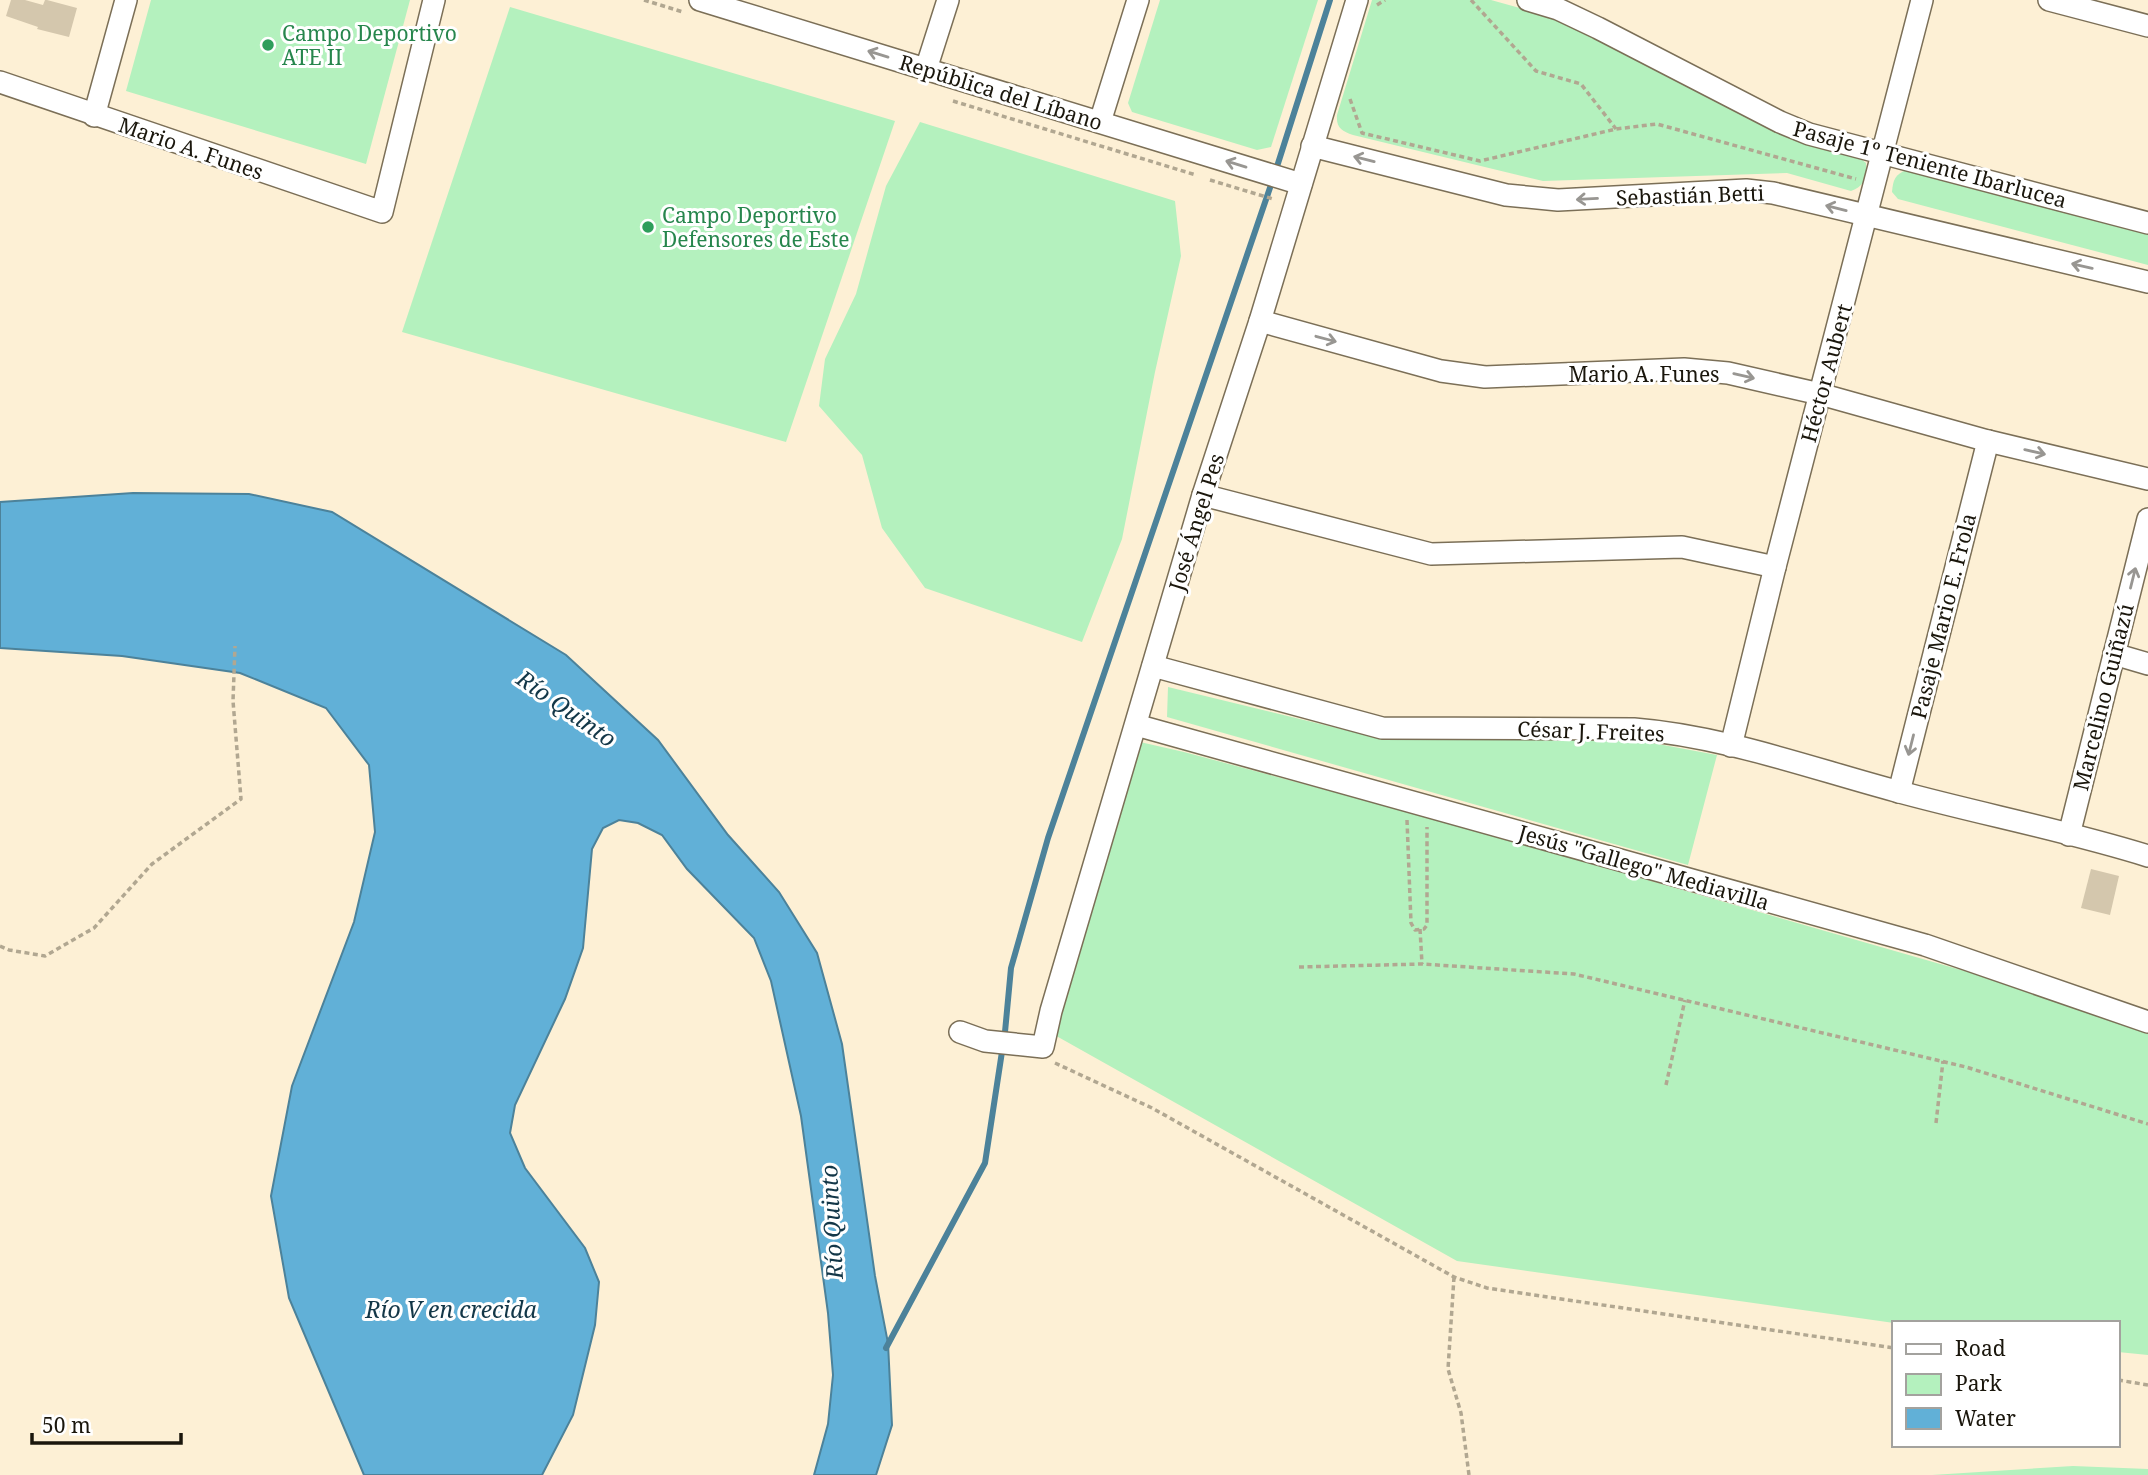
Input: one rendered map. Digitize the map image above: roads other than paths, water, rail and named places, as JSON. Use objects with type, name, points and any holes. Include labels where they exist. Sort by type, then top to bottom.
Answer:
[{"type":"street","points":[[94,116],[126,0]]},
{"type":"street","name":"Mario A. Funes","points":[[0,82],[382,212],[434,0]]},
{"type":"street","name":"República del Líbano","points":[[700,0],[749,7],[926,69],[1301,184]]},
{"type":"street","points":[[926,69],[948,0]]},
{"type":"street","points":[[1100,122],[1138,0]]},
{"type":"street","name":"Pasaje 1º Teniente Ibarlucea","points":[[1528,0],[1558,9],[1598,27],[1780,122],[1809,134],[2148,223]]},
{"type":"street","name":"Héctor Aubert","points":[[1731,746],[1922,0]]},
{"type":"street","points":[[2049,0],[2099,6],[2148,26]]},
{"type":"street","name":"José Ángel Pes","points":[[960,1032],[985,1041],[1036,1046],[1051,1011],[1203,495],[1260,321],[1312,146],[1366,3]]},
{"type":"street","name":"Sebastián Betti","points":[[1312,146],[1506,195],[1558,200],[1746,190],[1773,193],[2148,282]]},
{"type":"street","name":"Mario A. Funes","points":[[1260,321],[1441,371],[1485,377],[1684,369],[1728,373],[1820,394],[1988,441],[2148,479]]},
{"type":"street","name":"Pasaje Mario E. Frola","points":[[1899,792],[1988,441]]},
{"type":"street","points":[[1203,495],[1431,554],[1682,547],[1775,567]]},
{"type":"street","name":"Marcelino Guiñazú","points":[[2069,835],[2148,519]]},
{"type":"street","points":[[2113,654],[2148,664]]},
{"type":"street","name":"César J. Freites","points":[[1153,666],[1382,728],[1633,729],[1670,732],[2101,841],[2148,856]]},
{"type":"street","name":"Jesús \"Gallego\" Mediavilla","points":[[1136,725],[1925,945],[2148,1022]]},
{"type":"water","name":"Río V en crecida","points":[[133,493],[249,494],[332,512],[566,655],[658,740],[728,835],[779,892],[817,953],[842,1044],[875,1276],[888,1343],[892,1425],[876,1475],[814,1475],[828,1424],[833,1375],[828,1313],[801,1116],[771,981],[754,938],[687,869],[662,835],[638,823],[619,820],[603,828],[592,849],[583,948],[565,999],[515,1105],[510,1133],[525,1168],[585,1248],[599,1282],[595,1325],[573,1415],[542,1475],[364,1475],[289,1298],[271,1196],[292,1086],[354,922],[375,832],[369,765],[326,708],[240,673],[122,656],[0,648],[0,502]]},
{"type":"waterway","points":[[886,1348],[985,1163],[1005,1032],[1011,968],[1048,838],[1274,176],[1330,0]]},
{"type":"place","name":"Campo Deportivo ATE II","points":[[268,45]]},
{"type":"place","name":"Campo Deportivo Defensores de Este","points":[[648,227]]},
{"type":"water label","name":"Río Quinto","points":[[567,708]]},
{"type":"water label","name":"Río Quinto","points":[[831,1222]]}]
